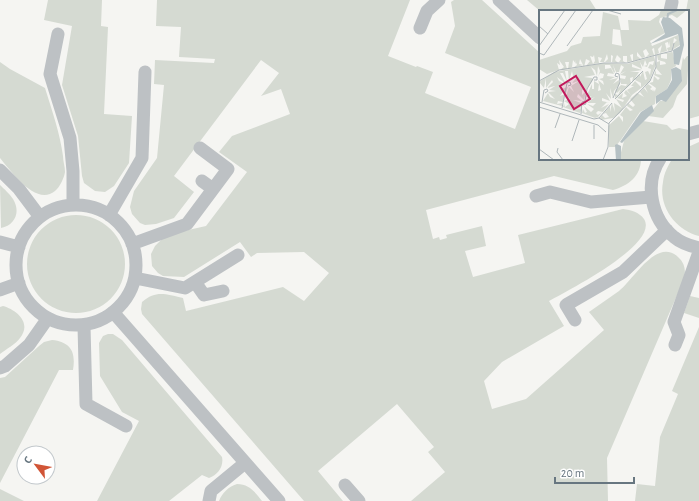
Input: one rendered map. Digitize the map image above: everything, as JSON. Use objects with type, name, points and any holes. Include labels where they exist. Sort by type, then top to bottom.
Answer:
[{"type":"lane","points":[[420,28],[427,11],[439,0]]},
{"type":"lane","points":[[499,0],[539,37]]},
{"type":"lane","points":[[58,34],[50,74],[70,138],[73,171],[73,205]]},
{"type":"lane","points":[[109,215],[142,158],[145,72]]},
{"type":"lane","points":[[689,134],[699,131]]},
{"type":"lane","points":[[132,244],[187,224],[228,169],[200,148]]},
{"type":"lane","points":[[659,160],[655,166],[651,181],[651,197],[655,212],[663,226],[674,237],[687,245],[699,248]]},
{"type":"lane","points":[[0,170],[19,189],[40,217]]},
{"type":"lane","points":[[202,181],[213,189]]},
{"type":"lane","points":[[536,196],[550,192],[591,202],[651,197]]},
{"type":"lane","points":[[80,204],[95,207],[109,215],[121,224],[130,237],[135,252],[136,268],[127,298],[113,312],[100,320],[84,326],[69,325],[48,318],[36,310],[27,300],[17,277],[16,261],[19,247],[27,229],[49,210],[64,206],[80,204]]},
{"type":"lane","points":[[575,320],[566,305],[623,272],[667,230]]},
{"type":"lane","points":[[0,242],[19,247]]},
{"type":"lane","points":[[675,345],[679,335],[674,322],[699,252]]},
{"type":"lane","points":[[134,278],[185,288],[238,255]]},
{"type":"lane","points":[[195,282],[204,295],[223,291]]},
{"type":"lane","points":[[0,290],[19,283]]},
{"type":"lane","points":[[113,312],[279,501]]},
{"type":"lane","points":[[0,368],[5,366],[29,345],[48,318]]},
{"type":"lane","points":[[84,326],[86,404],[126,426]]},
{"type":"lane","points":[[198,501],[210,496],[245,463]]},
{"type":"lane","points":[[345,485],[359,501]]},
{"type":"shaded area","points":[[48,0],[102,0],[101,26],[108,27],[104,114],[132,116],[129,163],[114,186],[105,192],[95,191],[84,183],[78,136],[62,85],[72,26],[44,20]]},
{"type":"shaded area","points":[[157,0],[410,0],[388,56],[433,72],[425,93],[515,129],[531,87],[445,53],[455,26],[451,2],[454,0],[482,0],[539,52],[539,160],[641,160],[639,170],[636,175],[624,186],[613,190],[554,176],[426,210],[433,239],[439,237],[440,240],[447,238],[446,235],[482,226],[486,246],[465,251],[473,277],[525,263],[518,235],[623,209],[635,212],[644,219],[645,229],[638,241],[626,253],[609,266],[549,301],[564,326],[502,362],[484,381],[492,409],[526,399],[604,330],[589,312],[619,291],[646,262],[662,252],[670,252],[678,257],[684,264],[684,279],[607,458],[608,501],[411,501],[445,472],[428,452],[434,447],[397,404],[318,471],[343,501],[304,501],[142,314],[141,309],[142,302],[156,294],[171,295],[183,298],[186,311],[283,287],[304,301],[329,273],[304,252],[257,253],[251,257],[240,242],[184,277],[163,276],[152,266],[151,254],[155,246],[166,235],[206,226],[247,172],[219,152],[232,136],[290,114],[281,89],[261,96],[279,73],[261,60],[174,176],[194,192],[174,218],[156,224],[145,225],[140,223],[132,214],[130,207],[134,191],[157,158],[164,85],[154,84],[155,60],[214,63],[215,59],[179,57],[181,27],[156,26]]},
{"type":"shaded area","points":[[527,0],[590,0],[596,10],[539,10]]},
{"type":"shaded area","points":[[688,0],[699,0],[699,116],[689,119],[689,10],[686,10]]},
{"type":"shaded area","points":[[0,62],[45,88],[56,122],[65,172],[59,187],[48,195],[32,191],[24,185],[0,158]]},
{"type":"shaded area","points":[[699,142],[699,236],[683,229],[676,223],[670,216],[663,200],[663,182],[668,167],[672,160],[689,160],[689,147]]},
{"type":"shaded area","points":[[0,185],[12,197],[16,209],[13,221],[1,228]]},
{"type":"shaded area","points":[[76,215],[95,219],[110,230],[121,245],[125,264],[121,283],[110,298],[95,309],[76,313],[57,309],[42,298],[31,283],[27,264],[31,245],[42,230],[57,219]]},
{"type":"shaded area","points":[[690,296],[699,298],[699,318],[684,313]]},
{"type":"shaded area","points":[[3,306],[18,314],[24,322],[24,327],[20,338],[0,354],[0,307]]},
{"type":"shaded area","points":[[699,327],[699,501],[635,501],[637,484],[655,486],[660,437],[678,394],[672,391]]},
{"type":"shaded area","points":[[113,334],[122,340],[222,457],[220,470],[215,475],[209,478],[202,475],[169,501],[97,501],[139,421],[122,412],[100,376],[99,343],[103,336]]},
{"type":"shaded area","points":[[52,340],[58,341],[68,346],[73,353],[73,370],[59,370],[20,445],[16,445],[16,452],[0,483],[0,378],[5,377],[44,342]]},
{"type":"shaded area","points":[[237,484],[248,487],[262,501],[219,501],[226,491]]},
{"type":"shaded area","points":[[0,489],[24,501],[0,501]]}]
